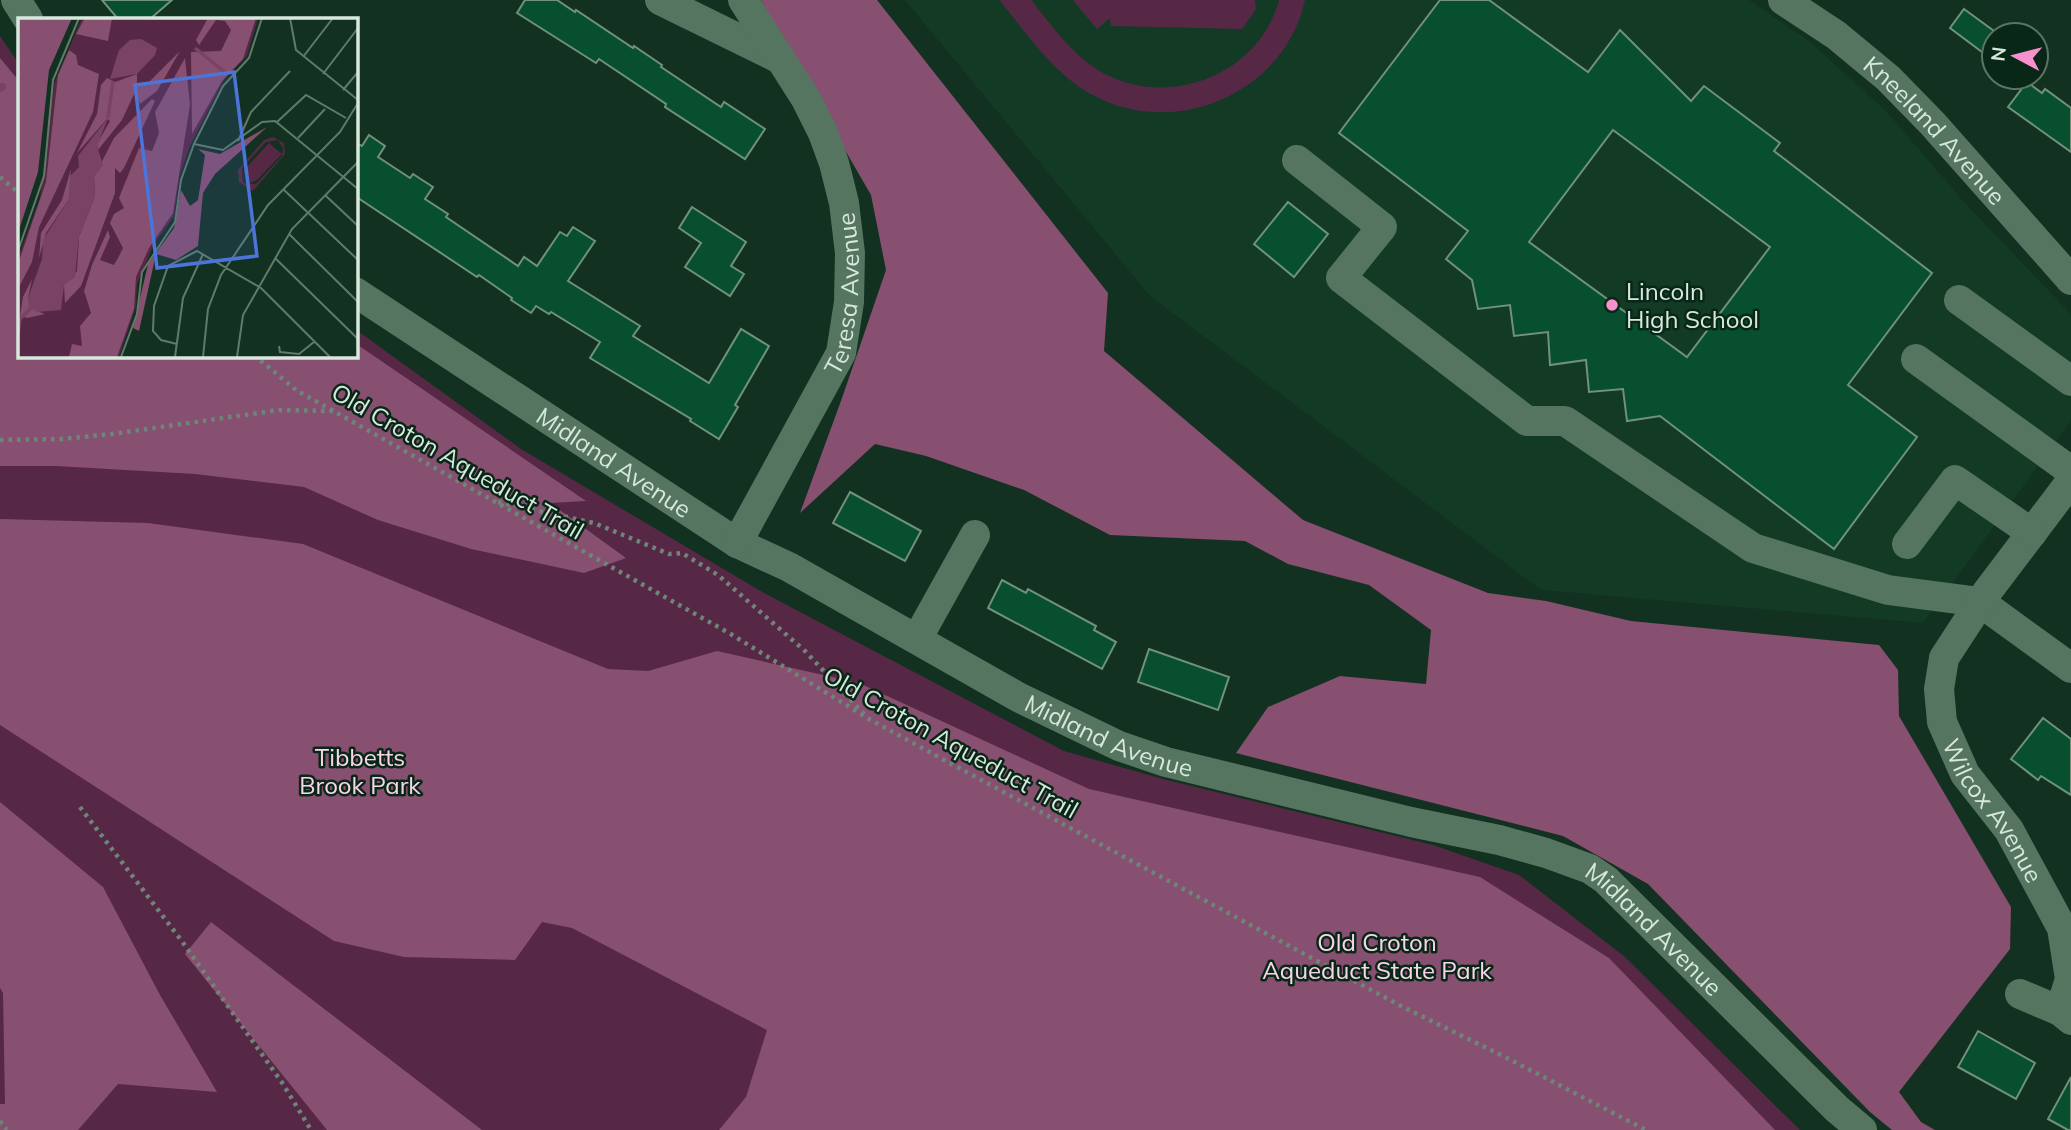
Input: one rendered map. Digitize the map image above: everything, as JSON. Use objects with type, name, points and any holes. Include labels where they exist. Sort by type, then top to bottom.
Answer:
[{"type":"street","points":[[16,0],[27,18]]},
{"type":"street","points":[[660,0],[780,59]]},
{"type":"street","name":"Teresa Avenue","points":[[737,543],[841,353],[849,302],[849,233],[834,163],[806,99],[743,0]]},
{"type":"street","name":"Kneeland Avenue","points":[[1783,0],[1836,35],[1888,78],[1932,123],[2071,280]]},
{"type":"street","points":[[1297,160],[1382,227],[1341,278],[1527,421],[1564,421],[1753,548],[1888,590],[1980,602],[2071,668]]},
{"type":"street","name":"Midland Avenue","points":[[357,293],[737,543],[789,567],[1018,697],[1119,746],[1166,762],[1411,822],[1499,840],[1590,869],[1606,880],[1837,1109],[1862,1130]]},
{"type":"street","points":[[1959,300],[2071,381]]},
{"type":"street","points":[[1916,359],[2071,471]]},
{"type":"street","points":[[1907,544],[1955,480],[2032,533]]},
{"type":"street","name":"Wilcox Avenue","points":[[2066,1015],[2070,979],[2062,928],[2009,830],[1965,774],[1942,722],[1939,689],[1944,658],[1980,602],[2071,481]]},
{"type":"street","points":[[917,639],[975,535]]},
{"type":"street","points":[[2020,994],[2066,1015]]},
{"type":"path","points":[[0,177],[18,192]]},
{"type":"path","name":"Old Croton Aqueduct Trail","points":[[256,357],[296,390],[729,633],[869,719],[1399,1005],[1646,1130]]},
{"type":"path","points":[[0,440],[61,439],[112,434],[279,410],[334,411]]},
{"type":"path","points":[[490,500],[594,523],[669,554],[682,553],[718,575],[795,643],[869,719]]},
{"type":"path","points":[[80,807],[181,940],[283,1084],[311,1130]]},
{"type":"path","points":[[0,1121],[7,1130]]},
{"type":"shaded area","name":"Lincoln High School","points":[[905,0],[1749,0],[1809,41],[1886,111],[1965,203],[2071,314],[2071,421],[1923,623],[1541,590],[1150,296]]},
{"type":"green space","points":[[761,0],[877,0],[1108,293],[1104,351],[1303,520],[1488,593],[1546,601],[1631,621],[1879,645],[1898,670],[1899,716],[2011,907],[2010,949],[1899,1092],[1921,1122],[1935,1130],[1892,1130],[1870,1112],[1648,884],[1563,836],[1236,753],[1268,707],[1340,676],[1426,684],[1431,630],[1369,585],[1288,564],[1245,541],[1110,535],[1024,490],[926,456],[875,444],[800,513],[886,270],[871,195]]},
{"type":"green space","points":[[999,0],[1031,0],[1065,42],[1095,68],[1133,84],[1159,87],[1185,85],[1211,77],[1234,65],[1253,47],[1269,26],[1279,0],[1305,0],[1294,33],[1275,60],[1251,83],[1222,99],[1191,109],[1158,112],[1125,108],[1079,87],[1042,52]]},
{"type":"green space","points":[[1073,0],[1255,0],[1256,9],[1242,29],[1111,26],[1110,18],[1097,29]]},
{"type":"green space","name":"Tibbetts Brook Park","points":[[0,36],[18,63],[18,357],[357,357],[357,330],[521,449],[764,593],[1064,751],[1163,779],[1433,845],[1519,875],[1625,957],[1800,1130],[0,1130]]},
{"type":"green space","points":[[0,58],[18,80],[18,357],[357,357],[357,344],[586,501],[550,503],[626,558],[584,573],[471,549],[378,520],[304,487],[195,474],[56,466],[0,466]]},
{"type":"green space","name":"Tibbetts Brook Park","points":[[0,519],[148,523],[303,544],[608,669],[648,671],[717,651],[859,683],[1089,789],[1480,877],[1609,958],[1775,1130],[719,1130],[746,1097],[767,1030],[572,928],[542,922],[515,960],[404,957],[334,941],[0,725]]},
{"type":"green space","points":[[0,802],[103,887],[160,995],[217,1092],[118,1084],[78,1130],[0,1130],[0,1104],[5,1104],[3,993],[0,988]]},
{"type":"green space","points":[[211,922],[482,1130],[327,1130],[185,954]]},
{"type":"building","points":[[102,0],[172,0],[151,18],[117,18]]},
{"type":"building","points":[[525,0],[557,0],[575,12],[576,10],[633,48],[634,46],[721,107],[724,102],[765,129],[745,159],[665,107],[666,104],[599,59],[596,63],[517,13]]},
{"type":"building","name":"Lincoln High School","points":[[1440,0],[1489,0],[1588,72],[1620,30],[1691,101],[1704,86],[1780,143],[1774,151],[1932,273],[1848,385],[1917,437],[1834,549],[1660,416],[1627,421],[1623,389],[1589,392],[1586,360],[1550,365],[1548,332],[1514,336],[1510,305],[1478,309],[1472,280],[1446,259],[1468,231],[1339,133]],"holes":[[[1613,130],[1770,247],[1687,357],[1529,242]]]},
{"type":"building","points":[[1964,9],[1980,21],[1980,50],[1950,28]]},
{"type":"building","points":[[2020,91],[2048,91],[2071,108],[2071,152],[2008,107]]},
{"type":"building","points":[[369,135],[385,146],[378,157],[410,178],[413,174],[433,187],[425,199],[448,214],[446,217],[518,266],[524,257],[537,266],[560,232],[567,236],[573,227],[595,241],[568,281],[640,326],[633,336],[709,383],[741,329],[769,346],[719,439],[590,358],[600,342],[551,312],[549,314],[536,306],[531,313],[479,275],[477,277],[357,197],[357,143],[362,146]]},
{"type":"building","points":[[1288,202],[1328,234],[1294,277],[1254,244]]},
{"type":"building","points":[[692,207],[746,242],[731,266],[744,274],[730,296],[685,267],[701,243],[679,228]]},
{"type":"building","points":[[850,492],[921,531],[905,561],[833,523]]},
{"type":"building","points":[[1002,580],[1026,593],[1028,589],[1096,626],[1094,630],[1116,642],[1102,669],[988,608]]},
{"type":"building","points":[[1149,649],[1229,677],[1218,710],[1138,682]]},
{"type":"building","points":[[2043,718],[2071,739],[2071,795],[2041,776],[2038,780],[2011,759]]},
{"type":"building","points":[[1978,1031],[2035,1063],[2016,1099],[1958,1067]]},
{"type":"building","points":[[2071,1077],[2071,1130],[2068,1130],[2048,1119]]},
{"type":"place","name":"Lincoln High School","points":[[1612,305]]},
{"type":"park label","name":"Old Croton Aqueduct State Park","points":[[1377,956]]}]
